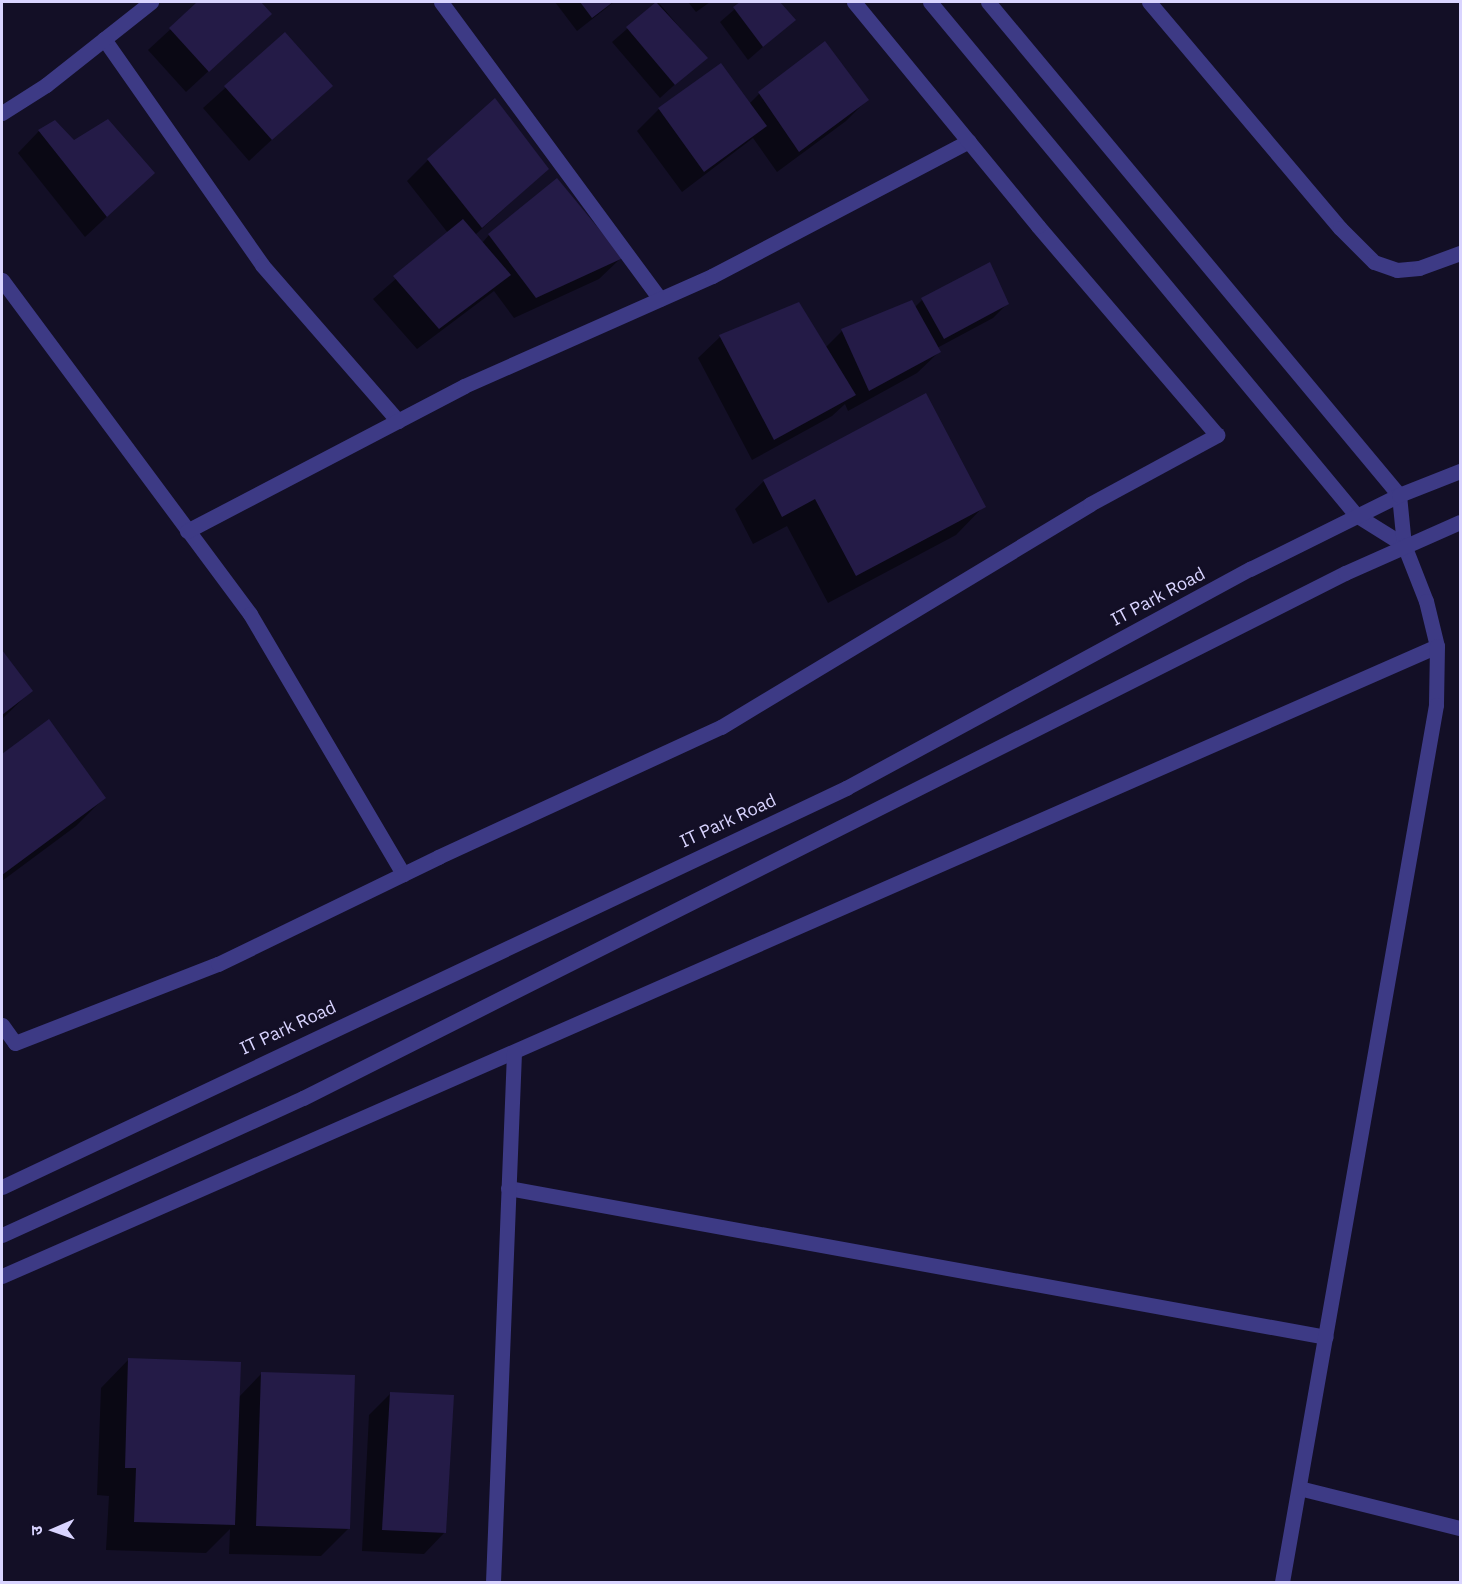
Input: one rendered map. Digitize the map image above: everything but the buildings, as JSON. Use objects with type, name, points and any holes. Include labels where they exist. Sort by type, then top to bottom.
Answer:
[{"type":"street","points":[[2,113],[46,85],[151,2]]},
{"type":"street","points":[[441,2],[660,299]]},
{"type":"street","points":[[2,1025],[15,1043],[218,964],[403,873],[722,728],[1090,504],[1216,435],[854,2]]},
{"type":"street","points":[[930,2],[1356,515],[1404,545]]},
{"type":"street","points":[[988,2],[1399,495],[1404,545],[1426,601],[1437,646],[1436,705],[1282,1582]]},
{"type":"street","points":[[1149,2],[1340,228],[1374,262],[1397,270],[1419,267],[1461,253]]},
{"type":"street","points":[[104,39],[262,265],[398,421]]},
{"type":"street","points":[[187,531],[464,386],[660,299],[969,141]]},
{"type":"street","points":[[2,280],[250,614],[403,873]]},
{"type":"street","name":"IT Park Road","points":[[2,1187],[846,788],[1356,515],[1399,495],[1461,471]]},
{"type":"street","points":[[2,1235],[303,1098],[1404,545],[1461,522]]},
{"type":"street","points":[[2,1276],[1437,646]]},
{"type":"street","points":[[493,1582],[514,1053]]},
{"type":"street","points":[[508,1188],[1326,1337]]},
{"type":"street","points":[[1299,1488],[1461,1528]]}]
